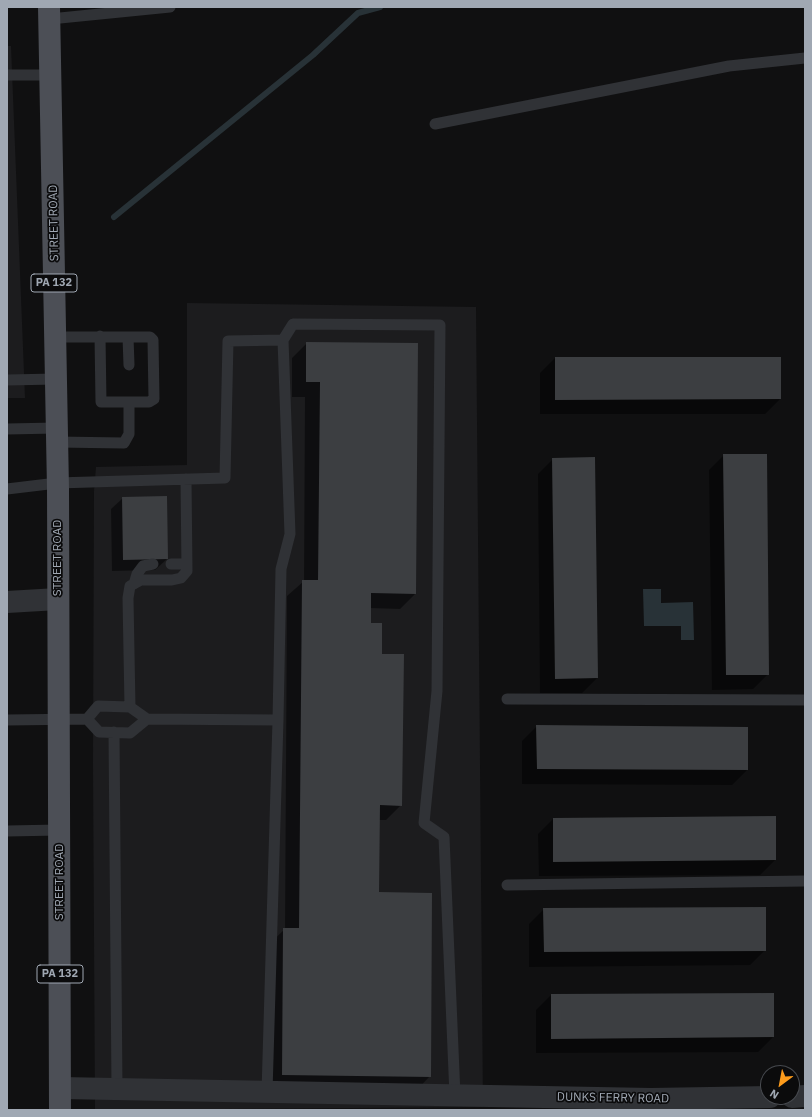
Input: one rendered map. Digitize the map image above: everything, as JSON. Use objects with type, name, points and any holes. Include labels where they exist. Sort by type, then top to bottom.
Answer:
[{"type":"main road","name":"STREET ROAD","points":[[50,13],[60,718],[60,1110]]},
{"type":"street","points":[[7,602],[58,599]]},
{"type":"street","name":"DUNKS FERRY ROAD","points":[[61,1088],[267,1092],[358,1102],[455,1096],[651,1104],[760,1098]]},
{"type":"lane","points":[[50,13],[170,7]]},
{"type":"lane","points":[[435,124],[729,66],[805,58]]},
{"type":"lane","points":[[7,76],[51,75]]},
{"type":"lane","points":[[267,1092],[281,569],[290,534],[283,340],[293,324],[440,325],[437,691],[424,823],[444,837],[455,1096]]},
{"type":"lane","points":[[55,337],[100,336],[150,337],[154,340],[154,398],[149,402],[101,402],[100,336]]},
{"type":"lane","points":[[128,337],[129,364]]},
{"type":"lane","points":[[7,489],[57,483],[225,478],[228,341],[283,340]]},
{"type":"lane","points":[[7,380],[56,379]]},
{"type":"lane","points":[[7,429],[124,443],[129,434],[129,402]]},
{"type":"lane","points":[[130,707],[128,598],[130,586],[140,580],[172,580],[181,578],[187,571],[186,479]]},
{"type":"lane","points":[[134,584],[137,574],[143,566],[153,564]]},
{"type":"lane","points":[[171,564],[187,564]]},
{"type":"lane","points":[[507,699],[805,700]]},
{"type":"lane","points":[[87,719],[98,706],[130,707],[147,720],[278,720]]},
{"type":"lane","points":[[7,720],[60,718],[87,719],[99,732],[130,733],[147,720]]},
{"type":"lane","points":[[114,732],[117,1089]]},
{"type":"lane","points":[[7,831],[59,830]]},
{"type":"lane","points":[[507,885],[805,881]]},
{"type":"shaded area","points":[[7,46],[11,46],[25,398],[7,398]]},
{"type":"shaded area","points":[[187,303],[476,307],[483,1107],[95,1110],[93,762],[94,491],[96,467],[187,465]]},
{"type":"shaded area","points":[[643,589],[661,589],[661,603],[693,602],[694,640],[681,640],[681,626],[644,626]]},
{"type":"building","points":[[306,342],[418,343],[416,594],[371,593],[371,623],[382,623],[382,654],[404,654],[402,806],[380,805],[379,892],[432,893],[431,1077],[282,1075],[283,928],[299,928],[302,580],[318,580],[320,382],[306,382]]},
{"type":"building","points":[[555,357],[781,357],[781,399],[555,400]]},
{"type":"building","points":[[723,454],[767,454],[769,675],[726,675]]},
{"type":"building","points":[[595,457],[598,678],[555,679],[552,458]]},
{"type":"building","points":[[167,496],[168,559],[123,560],[122,497]]},
{"type":"building","points":[[536,725],[748,727],[748,770],[537,769]]},
{"type":"building","points":[[776,816],[776,860],[553,862],[553,818]]},
{"type":"building","points":[[766,907],[766,951],[544,952],[543,908]]},
{"type":"building","points":[[774,993],[774,1037],[551,1039],[551,994]]},
{"type":"waterway","points":[[114,217],[313,55],[358,13],[380,7]]}]
